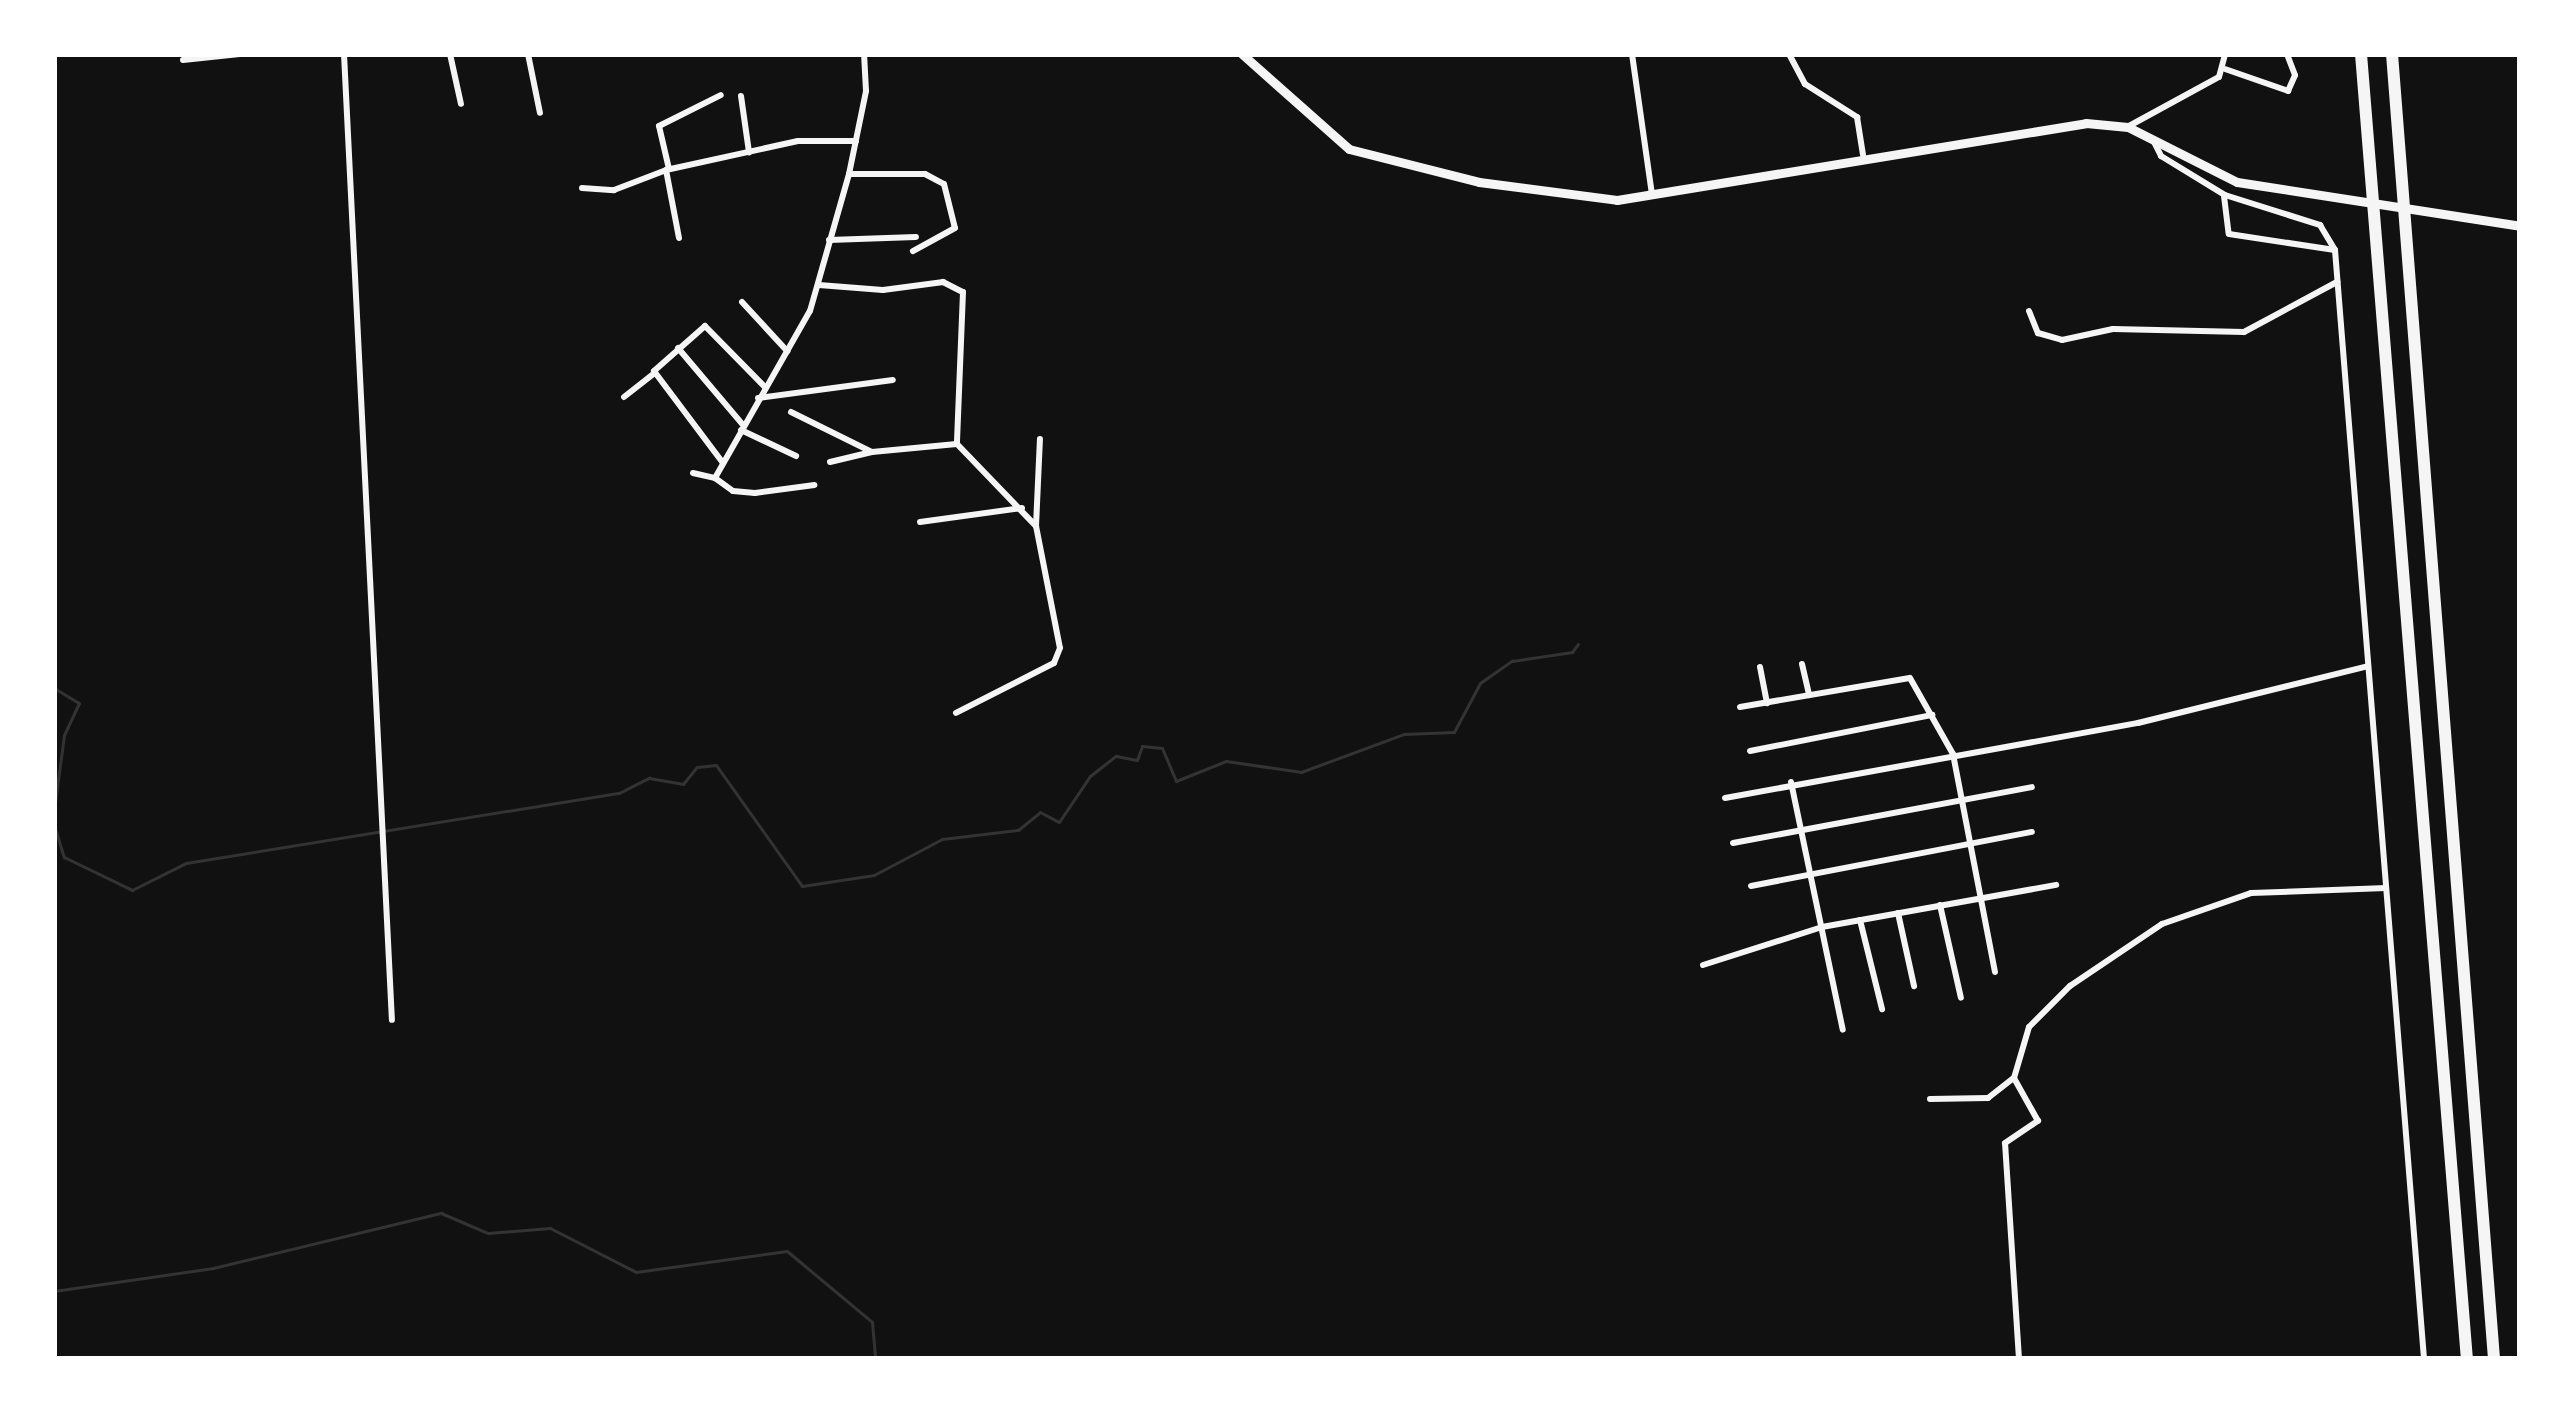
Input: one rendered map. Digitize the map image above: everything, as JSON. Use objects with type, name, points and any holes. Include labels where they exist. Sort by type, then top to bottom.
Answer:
[{"type":"highway","points":[[2361,54],[2467,1359]]},
{"type":"highway","points":[[2392,54],[2494,1359]]},
{"type":"street","points":[[183,61],[239,54]]},
{"type":"street","points":[[344,54],[392,1020]]},
{"type":"street","points":[[450,54],[461,104]]},
{"type":"street","points":[[529,54],[540,113]]},
{"type":"street","points":[[715,478],[819,285],[856,141],[865,54]]},
{"type":"street","points":[[1242,54],[1314,124],[1384,162],[1617,200],[2045,127],[2128,127],[2236,182],[2520,226]]},
{"type":"street","points":[[1632,54],[1652,194]]},
{"type":"street","points":[[1789,54],[1806,85],[1857,117],[1863,155]]},
{"type":"street","points":[[2224,54],[2225,69]]},
{"type":"street","points":[[2225,69],[2288,91],[2295,75],[2287,54]]},
{"type":"street","points":[[2128,127],[2225,69]]},
{"type":"street","points":[[679,238],[659,126],[721,95]]},
{"type":"street","points":[[741,96],[749,152]]},
{"type":"street","points":[[2150,135],[2161,156],[2224,195],[2320,225],[2335,250],[2424,1359]]},
{"type":"street","points":[[582,188],[614,190],[667,169],[798,140],[856,141]]},
{"type":"street","points":[[849,175],[925,174],[944,184],[955,228],[913,251]]},
{"type":"street","points":[[2224,195],[2230,235],[2335,250]]},
{"type":"street","points":[[829,240],[916,237]]},
{"type":"street","points":[[2029,310],[2038,333],[2062,340],[2113,329],[2244,332],[2337,282]]},
{"type":"street","points":[[819,285],[959,287],[957,445],[1036,526]]},
{"type":"street","points":[[742,302],[787,351]]},
{"type":"street","points":[[624,397],[708,326],[765,387]]},
{"type":"street","points":[[678,347],[742,427],[796,456]]},
{"type":"street","points":[[653,374],[723,463]]},
{"type":"street","points":[[758,398],[893,380]]},
{"type":"street","points":[[790,412],[872,452]]},
{"type":"street","points":[[956,712],[1054,663],[1060,648],[1036,526],[1040,440]]},
{"type":"street","points":[[830,462],[872,452],[957,445]]},
{"type":"street","points":[[693,473],[715,478],[733,491],[755,493],[814,484]]},
{"type":"street","points":[[920,522],[1022,508]]},
{"type":"street","points":[[1802,664],[1809,695]]},
{"type":"street","points":[[1725,798],[1791,782],[2138,723],[2368,666]]},
{"type":"street","points":[[1760,667],[1767,703]]},
{"type":"street","points":[[1741,707],[1910,678],[1954,754],[1995,972]]},
{"type":"street","points":[[1750,751],[1931,715]]},
{"type":"street","points":[[1791,782],[1843,1030]]},
{"type":"street","points":[[1733,843],[2032,787]]},
{"type":"street","points":[[1751,886],[2032,832]]},
{"type":"street","points":[[1703,965],[1822,927],[2056,885]]},
{"type":"street","points":[[1930,1099],[1988,1098],[2014,1078],[2029,1027],[2070,986],[2162,924],[2252,893],[2386,888]]},
{"type":"street","points":[[1940,905],[1961,998]]},
{"type":"street","points":[[1898,913],[1914,986]]},
{"type":"street","points":[[1860,920],[1882,1009]]},
{"type":"street","points":[[2014,1078],[2038,1121],[2006,1143],[2019,1359]]},
{"type":"waterway","points":[[54,825],[64,857],[132,890],[186,863],[619,793],[649,778],[683,784],[697,767],[716,765],[802,886],[874,875],[942,839],[1018,830],[1040,812],[1059,822],[1090,776],[1116,756],[1137,760],[1142,746],[1162,748],[1176,781],[1226,761],[1301,772],[1404,734],[1454,732],[1480,683],[1512,661],[1572,652],[1578,644]]},
{"type":"waterway","points":[[54,688],[79,703],[64,735],[54,810]]},
{"type":"waterway","points":[[54,1291],[213,1268],[441,1213],[488,1233],[550,1228],[636,1272],[787,1251],[872,1322],[875,1359]]}]
